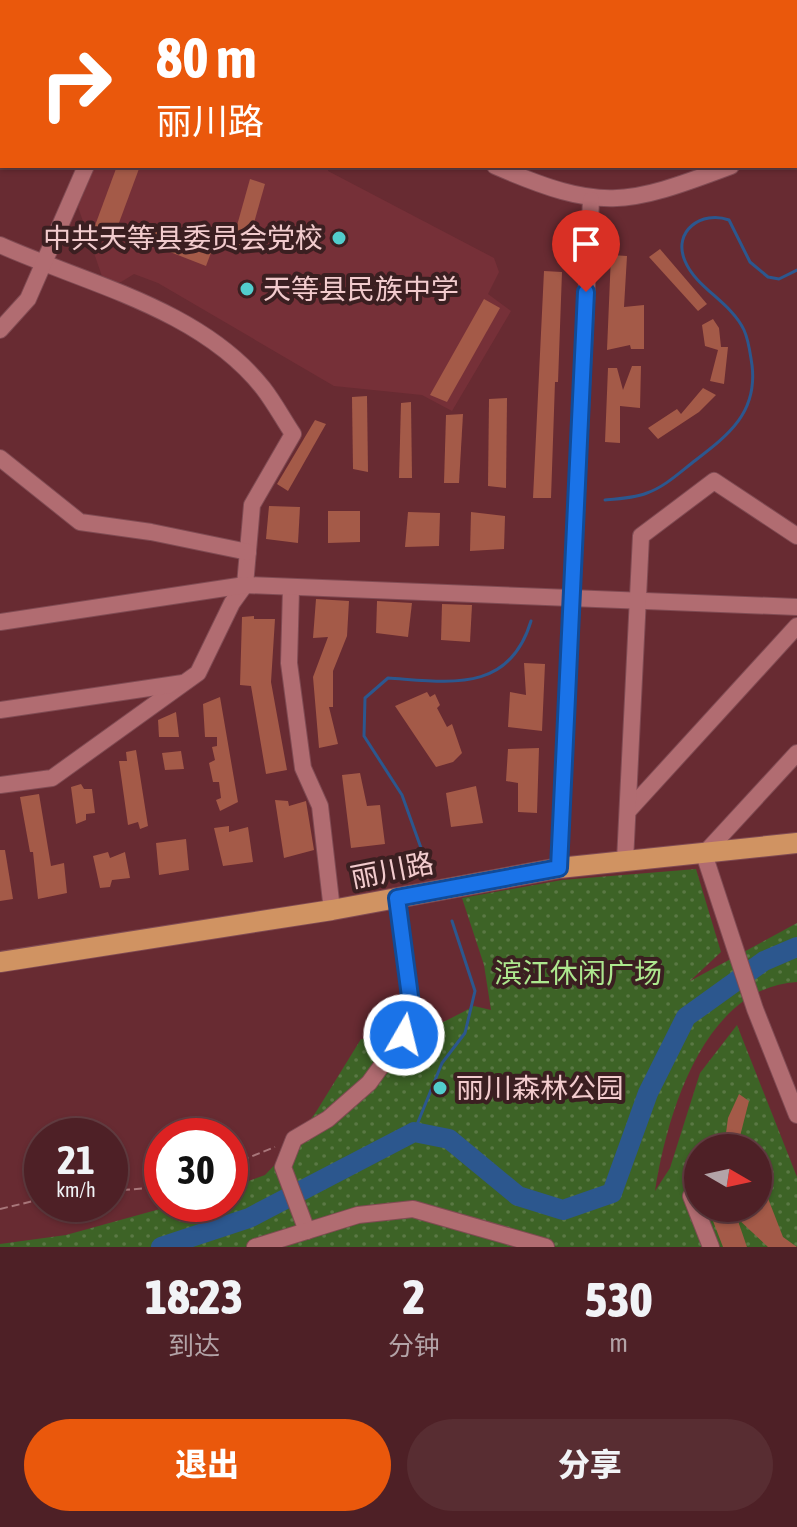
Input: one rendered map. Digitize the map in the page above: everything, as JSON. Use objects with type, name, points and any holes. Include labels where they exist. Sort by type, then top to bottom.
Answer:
[{"type":"main road","name":"丽川路","points":[[0,962],[332,910],[559,868],[797,843]]},
{"type":"street","points":[[0,330],[28,299],[85,168]]},
{"type":"street","points":[[501,168],[591,200],[656,194],[726,168]]},
{"type":"street","points":[[559,868],[591,200]]},
{"type":"street","points":[[0,245],[157,310],[193,329],[219,346],[262,386],[293,434],[252,505],[245,585],[232,603],[198,673],[52,778],[0,785]]},
{"type":"street","points":[[0,458],[80,522],[151,532],[248,552]]},
{"type":"street","points":[[625,861],[641,536],[714,481],[797,536]]},
{"type":"street","points":[[0,622],[245,585],[797,607]]},
{"type":"street","points":[[291,589],[289,663],[303,768],[320,806],[332,910]]},
{"type":"street","points":[[628,811],[797,626]]},
{"type":"street","points":[[0,710],[185,683]]},
{"type":"street","points":[[797,753],[704,854],[755,1009],[797,1115]]},
{"type":"street","points":[[307,1231],[283,1167],[294,1139],[328,1119],[369,1083],[404,1035],[411,1004],[397,898]]},
{"type":"street","points":[[255,1247],[358,1215],[413,1209],[546,1247]]},
{"type":"street","points":[[701,1222],[711,1247]]},
{"type":"path","points":[[248,1158],[294,1139]]},
{"type":"path","points":[[0,1209],[24,1203]]},
{"type":"shaded area","name":"天等县民族中学","points":[[94,168],[329,168],[328,171],[494,258],[499,272],[488,294],[511,311],[452,411],[422,395],[334,386],[158,283],[134,274],[121,282],[104,282],[78,207]]},
{"type":"green space","name":"丽川森林公园","points":[[696,869],[721,952],[690,981],[797,923],[797,982],[765,989],[737,1006],[714,1030],[681,1092],[669,1127],[655,1191],[670,1168],[700,1073],[737,1025],[797,1177],[797,1247],[0,1247],[0,1244],[66,1235],[113,1222],[128,1222],[128,1218],[144,1213],[144,1222],[248,1222],[248,1181],[265,1175],[286,1153],[316,1112],[361,1039],[420,1032],[474,1006],[491,1010],[484,965],[462,898],[562,880]]},
{"type":"building","points":[[116,168],[139,168],[113,239],[93,231]]},
{"type":"building","points":[[250,179],[265,184],[246,251],[231,247]]},
{"type":"building","points":[[153,227],[212,250],[206,266],[147,243]]},
{"type":"building","points":[[660,249],[707,304],[698,311],[649,257]]},
{"type":"building","points":[[611,255],[627,256],[624,307],[644,305],[644,349],[631,349],[630,345],[607,350]]},
{"type":"building","points":[[544,271],[562,272],[558,382],[555,382],[551,498],[533,498]]},
{"type":"building","points":[[484,299],[500,308],[447,402],[430,395]]},
{"type":"building","points":[[713,319],[719,328],[721,347],[728,347],[724,384],[710,381],[718,350],[705,346],[702,325]]},
{"type":"building","points":[[632,366],[641,366],[640,408],[620,406],[620,443],[605,442],[608,368],[617,368],[623,390]]},
{"type":"building","points":[[703,388],[716,395],[699,412],[658,439],[648,428],[677,409],[681,414]]},
{"type":"building","points":[[367,396],[368,472],[353,469],[352,397]]},
{"type":"building","points":[[507,398],[506,488],[488,486],[489,399]]},
{"type":"building","points":[[411,402],[412,478],[399,478],[401,403]]},
{"type":"building","points":[[463,414],[459,483],[444,483],[446,415]]},
{"type":"building","points":[[315,420],[326,424],[288,491],[277,484]]},
{"type":"building","points":[[269,506],[300,507],[298,543],[266,539]]},
{"type":"building","points":[[328,511],[360,511],[360,542],[328,543]]},
{"type":"building","points":[[408,512],[440,513],[439,546],[405,547]]},
{"type":"building","points":[[471,512],[505,516],[504,549],[470,551]]},
{"type":"building","points":[[316,599],[349,601],[347,636],[333,671],[333,707],[329,707],[338,744],[319,748],[313,677],[328,637],[313,638]]},
{"type":"building","points":[[377,601],[412,603],[408,637],[376,633]]},
{"type":"building","points":[[442,604],[472,605],[470,642],[441,640]]},
{"type":"building","points":[[254,616],[254,619],[275,619],[271,682],[287,770],[266,774],[251,686],[240,685],[242,617]]},
{"type":"building","points":[[524,663],[545,664],[542,731],[508,727],[510,692],[526,695]]},
{"type":"building","points":[[427,692],[430,697],[435,694],[440,705],[437,708],[447,727],[452,724],[462,753],[453,762],[436,767],[395,706]]},
{"type":"building","points":[[220,697],[238,802],[220,811],[216,800],[221,798],[219,782],[213,782],[209,763],[215,760],[212,747],[217,746],[217,737],[205,737],[203,704]]},
{"type":"building","points":[[176,712],[179,737],[159,737],[158,720]]},
{"type":"building","points":[[539,748],[537,813],[518,812],[518,783],[506,781],[508,749]]},
{"type":"building","points":[[136,750],[148,826],[140,829],[138,822],[128,825],[119,761],[127,761],[126,752]]},
{"type":"building","points":[[181,751],[184,769],[165,770],[162,753]]},
{"type":"building","points":[[360,773],[367,806],[380,805],[385,844],[351,848],[342,775]]},
{"type":"building","points":[[81,784],[84,789],[92,789],[95,813],[86,814],[86,820],[76,824],[71,787]]},
{"type":"building","points":[[476,786],[483,823],[451,827],[446,793]]},
{"type":"building","points":[[39,794],[51,866],[64,863],[67,893],[38,899],[33,852],[30,852],[20,797]]},
{"type":"building","points":[[275,800],[288,801],[289,806],[306,801],[314,850],[284,858]]},
{"type":"building","points":[[229,826],[229,832],[248,827],[253,862],[223,866],[214,828]]},
{"type":"building","points":[[186,839],[189,870],[159,875],[156,843]]},
{"type":"building","points":[[0,850],[5,850],[13,899],[0,901]]},
{"type":"building","points":[[108,852],[110,858],[125,852],[130,878],[112,880],[110,887],[100,888],[93,856]]},
{"type":"building","points":[[739,1094],[749,1101],[741,1134],[726,1134],[728,1118]]},
{"type":"building","points":[[772,1209],[783,1237],[797,1247],[768,1247],[741,1222],[772,1222]]},
{"type":"building","points":[[713,1222],[738,1222],[747,1247],[723,1247]]},
{"type":"waterway","points":[[605,500],[642,495],[671,480],[728,433],[745,410],[750,397],[752,365],[746,334],[731,311],[690,271],[682,250],[686,232],[709,218],[729,220],[750,262],[768,277],[779,279],[797,270]]},
{"type":"waterway","points":[[430,873],[402,795],[364,736],[365,698],[388,678],[454,681],[492,672],[508,661],[521,645],[531,621]]},
{"type":"waterway","points":[[414,1132],[442,1063],[465,1033],[475,991],[452,921]]},
{"type":"waterway","points":[[161,1247],[249,1218],[414,1132],[449,1139],[518,1196],[563,1210],[612,1193],[648,1093],[686,1017],[764,961],[797,947]]},
{"type":"place","name":"中共天等县委员会党校","points":[[339,238]]},
{"type":"place","name":"天等县民族中学","points":[[247,289]]},
{"type":"place","name":"丽川森林公园","points":[[440,1088]]},
{"type":"route","points":[[404,1035],[411,1004],[397,898],[559,868],[586,292]]},
{"type":"park label","name":"滨江休闲广场","points":[[578,973]]}]
